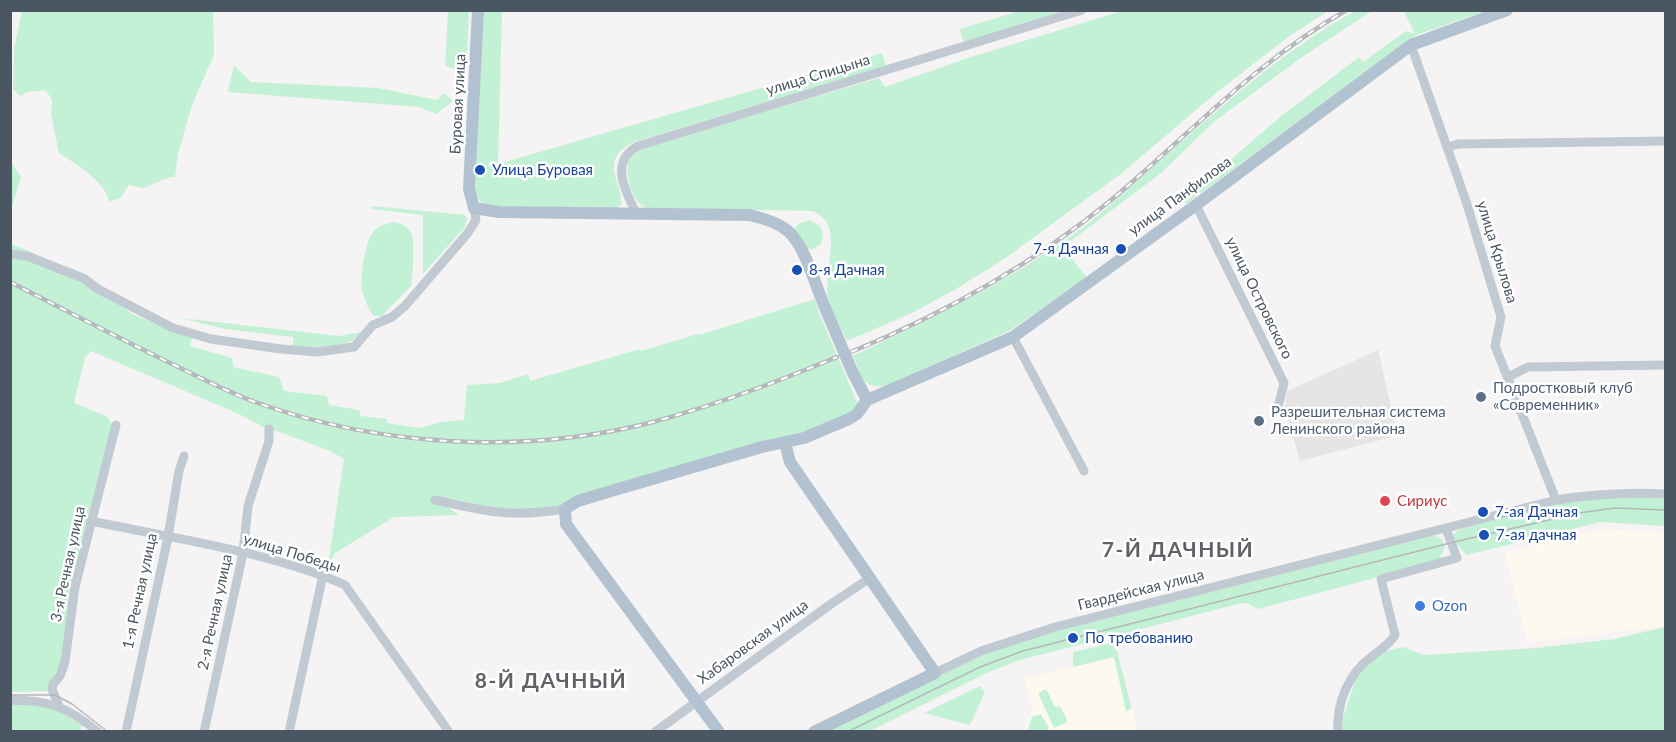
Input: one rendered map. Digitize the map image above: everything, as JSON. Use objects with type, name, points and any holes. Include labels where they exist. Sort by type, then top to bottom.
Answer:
[{"type":"main road","name":"Буровая улица","points":[[472,203],[470,170],[478,10]]},
{"type":"main road","name":"улица Панфилова","points":[[867,400],[1013,337],[1412,45],[1507,10]]},
{"type":"main road","points":[[472,203],[499,212],[749,215],[777,224],[789,232],[801,249],[852,371],[867,400],[857,414],[804,438],[762,447],[608,492],[578,501],[564,509],[566,524],[719,732]]},
{"type":"main road","points":[[785,443],[790,462],[935,673]]},
{"type":"main road","name":"Гвардейская улица","points":[[814,732],[935,673]]},
{"type":"street","name":"улица Спицына","points":[[636,213],[622,183],[621,170],[628,151],[638,146],[1082,10]]},
{"type":"street","name":"улица Крылова","points":[[1412,45],[1448,147],[1501,317],[1495,346],[1556,500]]},
{"type":"street","points":[[1448,147],[1458,144],[1665,141]]},
{"type":"street","points":[[10,254],[27,256],[83,278],[98,289],[172,328],[211,339],[317,352],[354,347],[373,325],[392,317],[405,306],[467,234],[476,220],[472,203]]},
{"type":"street","name":"улица Островского","points":[[1196,205],[1284,383],[1278,407]]},
{"type":"street","points":[[1013,337],[1084,471]]},
{"type":"street","points":[[1508,377],[1528,367],[1665,365]]},
{"type":"street","name":"3-я Речная улица","points":[[59,706],[52,689],[65,662],[75,587],[116,425]]},
{"type":"street","name":"2-я Речная улица","points":[[204,732],[243,553],[248,506],[269,441],[269,429]]},
{"type":"street","name":"1-я Речная улица","points":[[126,732],[168,537],[179,471],[184,456]]},
{"type":"street","name":"Гвардейская улица","points":[[935,673],[981,651],[1055,627],[1556,500],[1596,493],[1665,494]]},
{"type":"street","points":[[435,500],[491,512],[550,512],[564,509]]},
{"type":"street","name":"улица Победы","points":[[91,521],[243,553],[323,575],[345,585],[448,732]]},
{"type":"street","points":[[1330,732],[1337,720],[1350,678],[1370,657],[1388,646],[1395,635],[1381,579],[1456,558],[1446,529]]},
{"type":"street","points":[[289,732],[323,575]]},
{"type":"street","name":"Хабаровская улица","points":[[655,732],[831,604],[870,579]]},
{"type":"street","points":[[10,700],[27,700],[59,706],[73,713],[91,729]]},
{"type":"street","points":[[1337,720],[1338,732]]},
{"type":"shaded area","points":[[1378,350],[1395,424],[1392,437],[1300,461],[1285,409],[1287,391]]},
{"type":"shaded area","points":[[1601,529],[1665,532],[1665,626],[1527,643],[1505,553]]},
{"type":"shaded area","points":[[1119,656],[1137,731],[1024,732],[1033,707],[1024,679]]},
{"type":"green space","points":[[20,11],[213,11],[214,55],[192,105],[178,154],[175,177],[143,188],[129,185],[120,198],[109,202],[107,194],[96,180],[59,153],[51,114],[52,100],[46,90],[27,92],[20,96],[13,89],[14,49]]},
{"type":"green space","points":[[448,11],[469,11],[466,72],[445,66]]},
{"type":"green space","points":[[484,11],[502,11],[498,164],[882,53],[886,66],[634,142],[617,155],[614,162],[622,204],[617,208],[486,206],[475,196]]},
{"type":"green space","points":[[1020,11],[1069,11],[964,43],[960,29]]},
{"type":"green space","points":[[1122,11],[1328,11],[1291,35],[1217,92],[1122,173],[1004,259],[912,313],[847,341],[828,298],[831,240],[827,223],[821,216],[813,211],[646,208],[636,200],[630,187],[629,160],[642,148],[879,78],[885,87],[968,58]]},
{"type":"green space","points":[[1355,11],[1372,11],[1308,53],[1216,120],[1161,173],[1063,247],[1087,278],[1009,331],[888,385],[872,386],[859,375],[853,356],[985,290],[1060,244],[1085,226],[1275,63],[1327,27]]},
{"type":"green space","points":[[1404,11],[1486,11],[1416,35],[1186,204],[1183,201],[1280,117],[1359,57],[1363,62],[1406,31],[1415,34]]},
{"type":"green space","points":[[234,65],[251,82],[378,88],[437,100],[444,93],[453,101],[436,114],[420,107],[228,92]]},
{"type":"green space","points":[[11,162],[21,177],[10,210]]},
{"type":"green space","points":[[372,206],[465,215],[467,219],[464,228],[423,274],[423,215],[372,209]]},
{"type":"green space","points":[[810,220],[820,226],[823,235],[821,244],[812,250],[807,248],[794,229],[798,224]]},
{"type":"green space","points":[[395,222],[408,228],[412,236],[411,286],[382,316],[373,316],[362,290],[364,257],[373,232],[388,223]]},
{"type":"green space","points":[[10,243],[84,276],[132,314],[192,338],[190,346],[232,358],[233,367],[279,377],[284,391],[327,396],[329,405],[359,410],[361,416],[387,419],[387,423],[419,428],[441,422],[464,420],[467,385],[500,383],[528,374],[530,381],[640,349],[641,351],[699,335],[815,299],[858,405],[846,415],[798,434],[550,508],[533,510],[491,508],[459,500],[446,506],[459,515],[394,517],[335,553],[328,565],[344,459],[330,451],[269,430],[239,414],[91,351],[85,357],[74,403],[106,416],[113,425],[63,666],[51,691],[11,692]]},
{"type":"green space","points":[[181,318],[339,336],[363,332],[347,344],[322,348],[293,346],[293,337],[225,329]]},
{"type":"green space","points":[[1592,497],[1665,497],[1665,526],[1600,522],[1467,555],[1457,545],[1453,535],[1459,529],[1550,505]]},
{"type":"green space","points":[[1431,536],[1442,539],[1445,547],[1440,558],[1435,562],[1258,609],[1242,603],[1020,660],[991,671],[870,731],[822,732],[982,654],[1055,631]]},
{"type":"green space","points":[[1665,627],[1665,731],[1341,732],[1342,720],[1356,678],[1386,651],[1404,647],[1423,655],[1536,648],[1615,639]]},
{"type":"green space","points":[[1108,644],[1117,651],[1131,706],[1130,710],[1126,711],[1114,657],[1073,667],[1073,652]]},
{"type":"green space","points":[[980,686],[985,692],[970,725],[924,713]]},
{"type":"green space","points":[[1046,689],[1055,707],[1060,706],[1067,720],[1066,723],[1054,728],[1038,693]]},
{"type":"green space","points":[[10,703],[27,703],[58,709],[83,726],[80,731],[11,731]]},
{"type":"green space","points":[[1041,714],[1049,728],[1027,731],[1032,717]]},
{"type":"tram line","points":[[847,732],[980,667],[1023,651],[1450,543],[1579,513],[1614,508],[1666,510]]},
{"type":"tram line","points":[[10,695],[55,695],[72,704],[108,732]]},
{"type":"railway","points":[[851,352],[953,304],[1050,246],[1110,201],[1253,75],[1314,30],[1347,10]]},
{"type":"railway","points":[[10,282],[244,398],[303,417],[352,429],[402,437],[504,442],[554,439],[604,432],[653,422],[700,408],[837,357]]},
{"type":"place","name":"Улица Буровая","points":[[480,170]]},
{"type":"place","name":"7-я Дачная","points":[[1121,249]]},
{"type":"place","name":"8-я Дачная","points":[[797,270]]},
{"type":"place","name":"Подростковый клуб «Современник»","points":[[1481,397]]},
{"type":"place","name":"Разрешительная система Ленинского района","points":[[1259,421]]},
{"type":"place","name":"Сириус","points":[[1385,501]]},
{"type":"place","name":"7-ая Дачная","points":[[1483,512]]},
{"type":"place","name":"7-ая дачная","points":[[1484,535]]},
{"type":"place","name":"Ozon","points":[[1420,606]]},
{"type":"place","name":"По требованию","points":[[1073,638]]},
{"type":"district","name":"7-Й ДАЧНЫЙ","points":[[1178,550]]},
{"type":"district","name":"8-Й ДАЧНЫЙ","points":[[551,681]]}]
